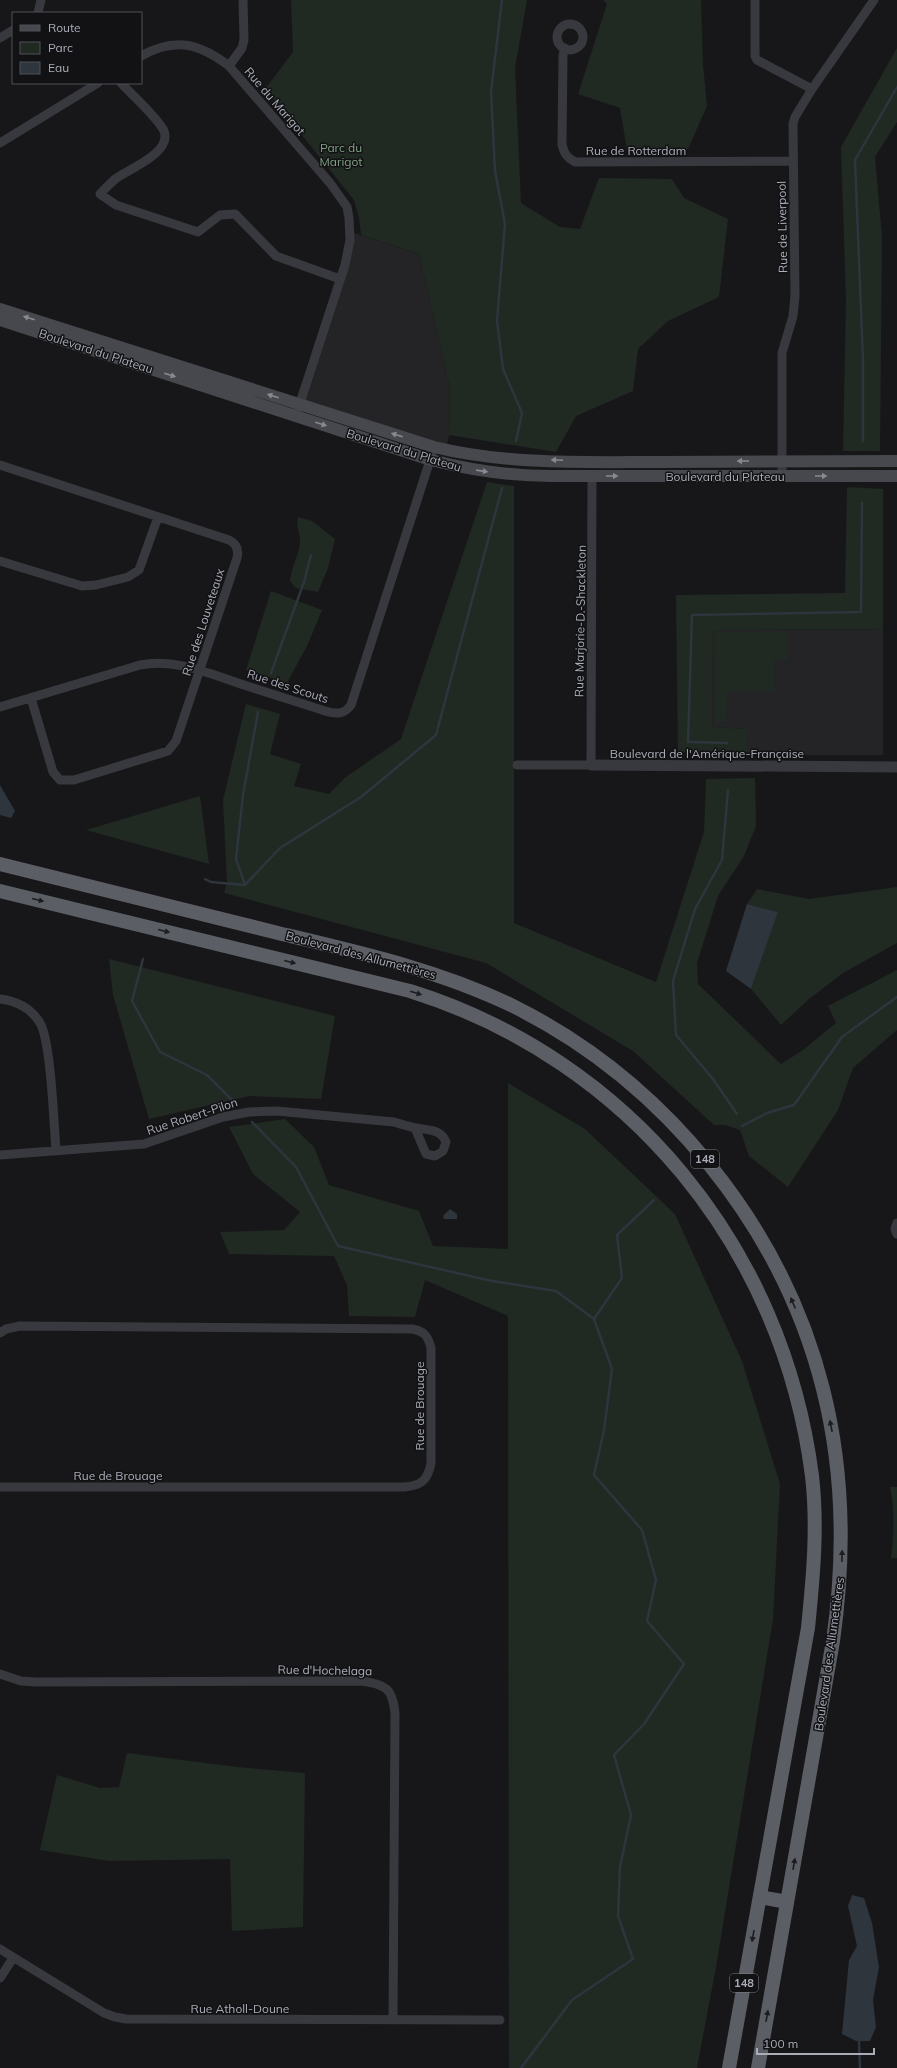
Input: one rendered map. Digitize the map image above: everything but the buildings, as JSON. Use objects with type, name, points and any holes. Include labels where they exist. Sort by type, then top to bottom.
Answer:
[{"type":"highway","name":"Boulevard des Allumettières","points":[[0,864],[382,958],[459,982],[486,994],[536,1018],[605,1064],[649,1101],[676,1128],[718,1176],[741,1208],[765,1247],[802,1326],[824,1391],[833,1435],[838,1478],[842,1544],[838,1605],[758,2068]]},
{"type":"highway","name":"Boulevard des Allumettières","points":[[0,890],[410,991],[470,1014],[532,1045],[592,1087],[652,1140],[673,1161],[700,1195],[739,1254],[770,1314],[785,1355],[798,1400],[812,1477],[815,1542],[808,1628],[729,2068]]},
{"type":"highway","points":[[760,1897],[787,1902]]},
{"type":"main road","name":"Boulevard du Plateau","points":[[0,309],[434,447],[495,458],[590,462],[897,461]]},
{"type":"main road","name":"Boulevard du Plateau","points":[[0,320],[431,460],[474,470],[520,476],[897,476]]},
{"type":"street","points":[[38,12],[41,0]]},
{"type":"street","points":[[229,66],[242,48],[244,40],[243,0]]},
{"type":"street","points":[[756,0],[755,56],[757,60],[812,89]]},
{"type":"street","name":"Rue de Liverpool","points":[[782,476],[782,353],[793,316],[795,296],[793,161],[795,117],[812,89],[874,0]]},
{"type":"street","points":[[0,38],[12,31]]},
{"type":"street","name":"Rue du Marigot","points":[[142,56],[160,47],[187,45],[208,51],[229,66],[330,183],[347,207],[351,225],[350,240],[340,279],[296,416]]},
{"type":"street","name":"Rue de Rotterdam","points":[[565,48],[563,55],[562,144],[564,153],[568,158],[575,162],[793,161]]},
{"type":"street","points":[[0,143],[96,84]]},
{"type":"street","points":[[122,84],[160,125],[166,139],[164,144],[154,155],[117,178],[100,194],[121,206],[198,232],[220,215],[235,214],[276,256],[340,279]]},
{"type":"street","name":"Rue des Scouts","points":[[0,707],[148,664],[172,664],[200,670],[325,711],[338,714],[346,711],[351,705],[434,447]]},
{"type":"street","name":"Rue des Louveteaux","points":[[0,465],[229,540],[233,542],[238,549],[237,558],[176,742],[172,749],[164,753],[70,781],[60,780],[53,772],[31,698]]},
{"type":"street","name":"Rue Marjorie-D.-Shackleton","points":[[591,765],[592,476]]},
{"type":"street","points":[[0,561],[82,586],[96,585],[128,577],[139,570],[158,517]]},
{"type":"street","name":"Boulevard de l'Amérique-Française","points":[[517,765],[897,767]]},
{"type":"street","points":[[0,999],[23,1005],[32,1012],[42,1024],[47,1048],[56,1151]]},
{"type":"street","name":"Rue Robert-Pilon","points":[[0,1155],[144,1144],[223,1117],[249,1112],[277,1111],[386,1121],[415,1128]]},
{"type":"street","points":[[897,1224],[895,1229],[897,1234]]},
{"type":"street","name":"Rue de Brouage","points":[[0,1333],[6,1329],[20,1326],[412,1329],[424,1332],[428,1337],[431,1348],[431,1463],[428,1476],[420,1484],[404,1487],[0,1487]]},
{"type":"street","name":"Rue d'Hochelaga","points":[[0,1674],[21,1681],[36,1682],[361,1681],[383,1685],[392,1694],[395,1714],[393,2020]]},
{"type":"street","name":"Rue Atholl-Doune","points":[[0,1949],[115,2018],[139,2020],[500,2020]]},
{"type":"street","points":[[0,1978],[13,1958]]},
{"type":"shaded area","points":[[351,232],[419,254],[450,389],[449,435],[446,450],[300,404]]},
{"type":"shaded area","points":[[883,629],[883,755],[747,755],[747,729],[712,727],[713,630]]},
{"type":"green space","name":"Parc du Marigot","points":[[291,0],[527,0],[515,68],[521,203],[560,227],[580,229],[599,178],[672,179],[684,198],[728,219],[719,297],[668,321],[638,349],[633,391],[576,416],[556,452],[449,435],[450,389],[419,254],[361,235],[359,218],[354,200],[265,89],[293,52]]},
{"type":"green space","points":[[603,0],[701,0],[703,64],[707,106],[688,149],[627,150],[620,108],[578,94],[607,4]]},
{"type":"green space","points":[[897,48],[897,122],[875,157],[882,237],[880,451],[843,451],[846,301],[841,147]]},
{"type":"green space","points":[[487,482],[514,486],[514,923],[656,982],[704,832],[706,779],[755,778],[756,826],[744,856],[718,896],[697,963],[698,984],[781,1064],[803,1050],[836,1023],[828,1006],[897,970],[897,1030],[853,1068],[838,1110],[788,1187],[749,1156],[740,1130],[725,1125],[714,1125],[633,1051],[486,963],[224,893],[227,882],[223,800],[246,704],[280,714],[270,754],[301,764],[294,786],[329,794],[346,777],[401,739]]},
{"type":"green space","points":[[847,487],[883,489],[883,629],[713,630],[712,727],[747,729],[747,755],[678,752],[676,595],[845,593]]},
{"type":"green space","points":[[298,517],[312,521],[335,539],[328,568],[318,592],[296,588],[290,581],[300,543],[297,524]]},
{"type":"green space","points":[[271,591],[322,610],[308,644],[287,683],[246,670]]},
{"type":"green space","points":[[716,632],[788,632],[788,660],[774,660],[774,691],[728,691],[726,723],[715,722]]},
{"type":"green space","points":[[200,796],[209,864],[86,830]]},
{"type":"green space","points":[[897,887],[897,943],[843,973],[809,999],[781,1025],[751,989],[778,912],[747,904],[757,889],[809,899]]},
{"type":"green space","points":[[109,959],[335,1016],[321,1099],[249,1096],[149,1119],[113,995]]},
{"type":"green space","points":[[508,1083],[585,1129],[675,1214],[742,1361],[780,1484],[773,1619],[716,1967],[697,2068],[509,2068],[508,1316],[425,1280],[415,1317],[349,1316],[347,1285],[334,1256],[229,1254],[220,1232],[284,1230],[300,1212],[253,1174],[229,1127],[285,1119],[314,1147],[329,1185],[419,1211],[433,1246],[508,1249]]},
{"type":"green space","points":[[890,1487],[897,1487],[897,1558],[891,1558],[894,1522]]},
{"type":"green space","points":[[127,1753],[237,1767],[305,1773],[303,1927],[232,1931],[230,1859],[109,1861],[40,1850],[57,1775],[100,1788],[119,1787]]},
{"type":"water","points":[[0,785],[15,811],[11,818],[0,815]]},
{"type":"water","points":[[747,904],[778,912],[751,989],[726,971]]},
{"type":"water","points":[[450,1209],[457,1214],[457,1219],[444,1219],[443,1216]]},
{"type":"water","points":[[852,1895],[864,1898],[872,1923],[879,1967],[873,2000],[876,2027],[870,2041],[856,2041],[842,2034],[849,1960],[857,1946],[848,1906]]},
{"type":"waterway","points":[[502,0],[491,92],[495,171],[505,224],[497,321],[503,369],[522,413],[516,441]]},
{"type":"waterway","points":[[863,441],[863,360],[855,160],[897,87]]},
{"type":"waterway","points":[[205,879],[211,882],[245,885],[280,848],[361,797],[436,735],[502,488]]},
{"type":"waterway","points":[[727,743],[688,742],[692,615],[861,612],[862,503]]},
{"type":"waterway","points":[[271,673],[304,582],[311,555]]},
{"type":"waterway","points":[[245,885],[236,859],[243,795],[258,712]]},
{"type":"waterway","points":[[728,790],[722,860],[695,909],[673,981],[676,1035],[713,1079],[737,1114]]},
{"type":"waterway","points":[[143,959],[132,1001],[160,1052],[207,1075],[234,1102]]},
{"type":"waterway","points":[[742,1126],[767,1113],[794,1105],[842,1037],[897,997]]},
{"type":"waterway","points":[[252,1122],[296,1167],[338,1246],[492,1281],[556,1291],[594,1319]]},
{"type":"waterway","points":[[521,2068],[572,2000],[633,1959],[618,1916],[620,1867],[631,1815],[614,1755],[644,1724],[684,1664],[647,1621],[656,1580],[642,1530],[594,1475],[604,1430],[612,1369],[594,1319],[622,1278],[617,1235],[654,1200]]},
{"type":"waterway","points":[[859,2041],[860,2068]]}]
